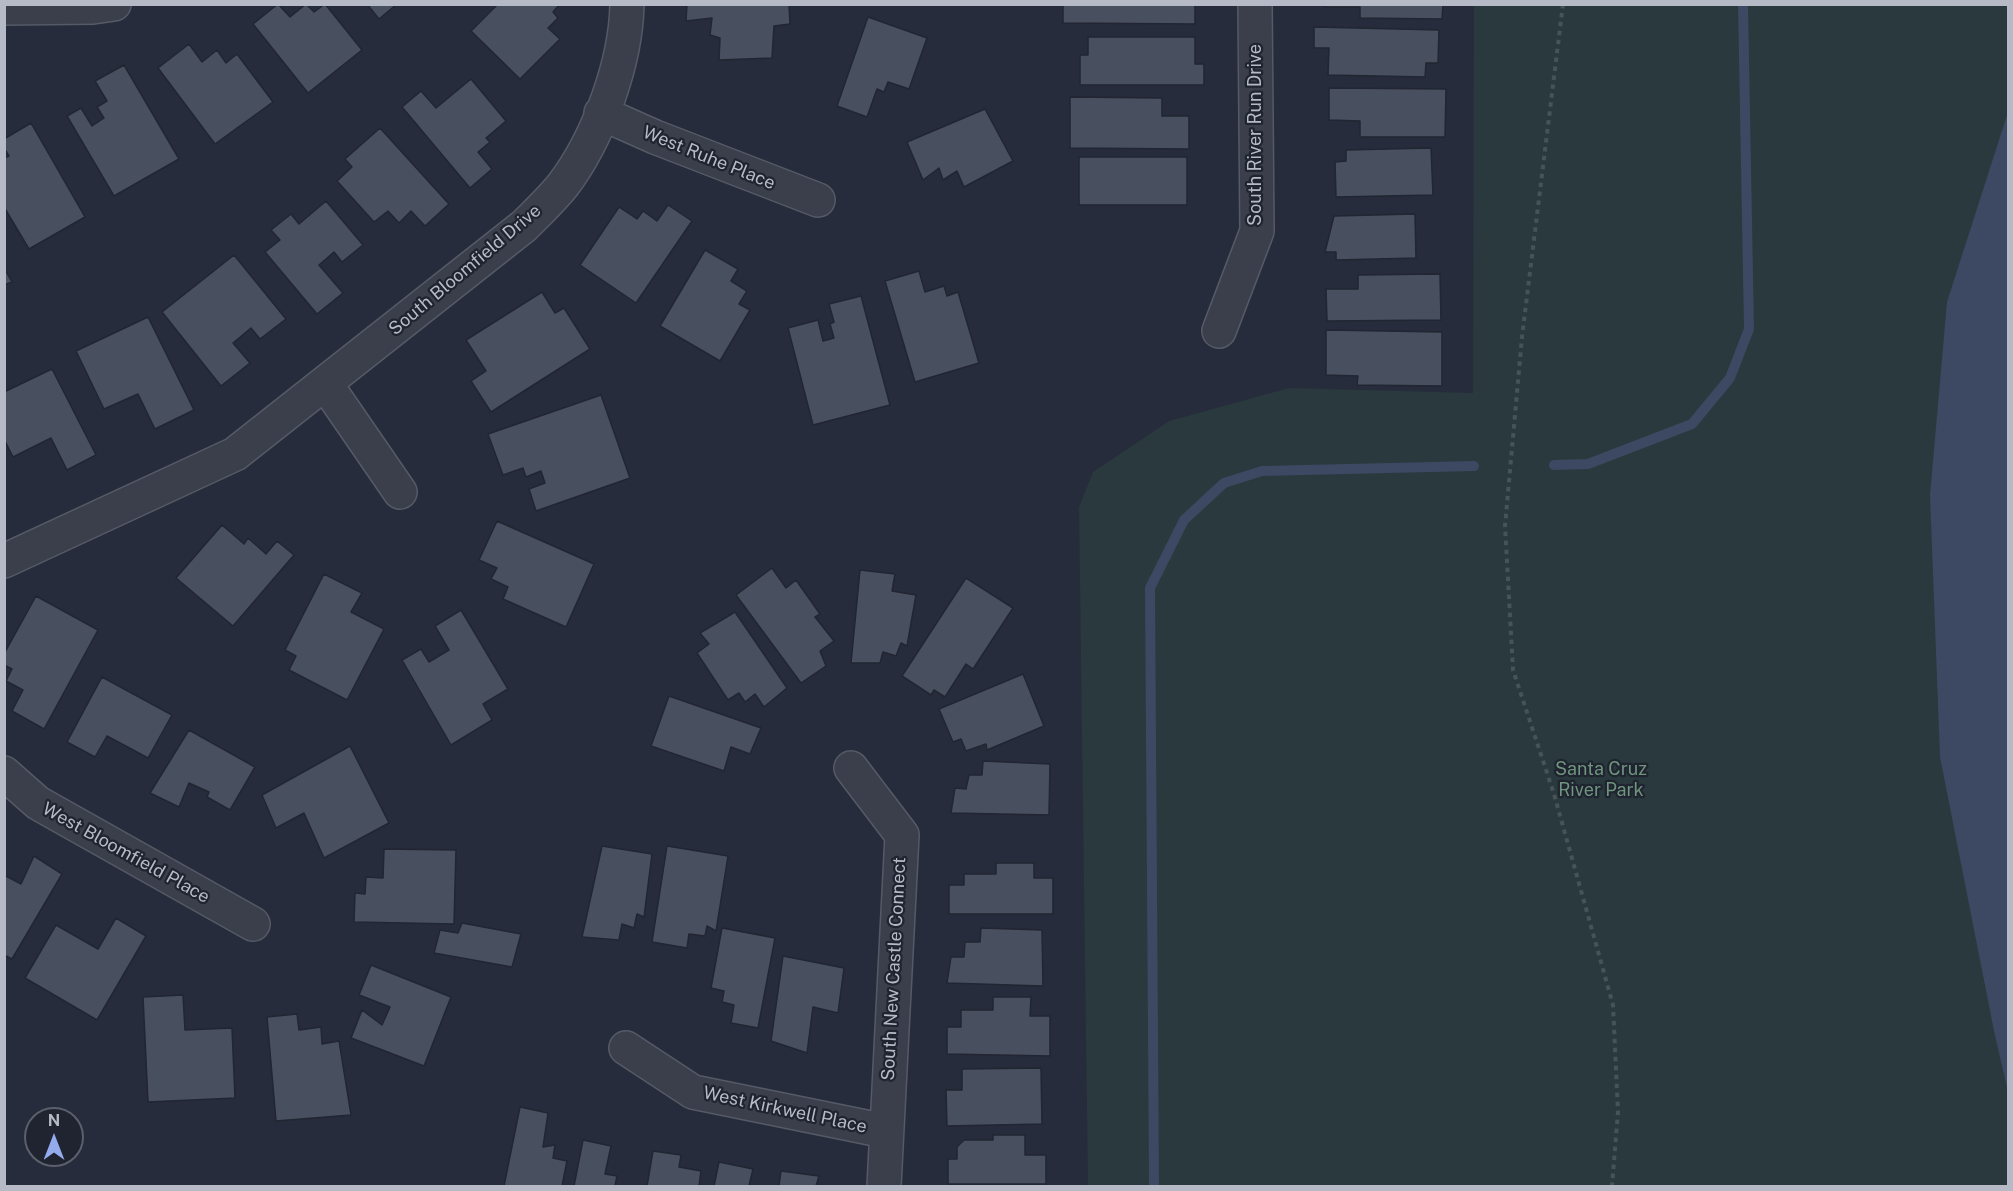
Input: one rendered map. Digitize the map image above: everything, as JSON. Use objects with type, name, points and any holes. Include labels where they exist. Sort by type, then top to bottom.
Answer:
[{"type":"street","points":[[4,8],[93,7],[114,4]]},
{"type":"street","name":"South Bloomfield Drive","points":[[4,561],[235,454],[524,226],[562,185],[588,144],[617,69],[626,34],[627,4]]},
{"type":"street","name":"South River Run Drive","points":[[1218,332],[1257,231],[1255,4]]},
{"type":"street","name":"West Ruhe Place","points":[[601,113],[655,137],[818,200]]},
{"type":"street","points":[[325,383],[400,492]]},
{"type":"street","name":"South New Castle Connect","points":[[851,768],[902,835],[885,1131],[884,1186]]},
{"type":"street","name":"West Bloomfield Place","points":[[4,773],[38,803],[253,924]]},
{"type":"street","name":"West Kirkwell Place","points":[[626,1048],[693,1092],[885,1131]]},
{"type":"path","points":[[1563,4],[1522,337],[1505,526],[1513,670],[1554,794],[1613,1005],[1618,1112],[1611,1186]]},
{"type":"green space","name":"Santa Cruz River Park","points":[[1474,5],[2008,5],[2008,1186],[1088,1186],[1079,507],[1093,472],[1169,421],[1289,388],[1473,393]]},
{"type":"water","points":[[2008,112],[2008,1092],[1940,757],[1930,495],[1947,302]]},
{"type":"building","points":[[278,4],[290,17],[306,4],[314,12],[325,4],[362,50],[308,93],[253,24]]},
{"type":"building","points":[[367,4],[397,4],[379,19]]},
{"type":"building","points":[[498,4],[560,4],[553,12],[558,18],[548,28],[560,39],[520,79],[471,31]]},
{"type":"building","points":[[687,4],[789,4],[790,24],[774,26],[772,58],[719,60],[720,38],[710,35],[712,18],[686,21]]},
{"type":"building","points":[[1063,4],[1195,4],[1195,24],[1063,23]]},
{"type":"building","points":[[1325,4],[1443,4],[1442,19],[1360,18],[1360,7],[1325,7]]},
{"type":"building","points":[[868,17],[927,38],[909,89],[888,82],[884,92],[877,89],[867,117],[837,106]]},
{"type":"building","points":[[1314,27],[1439,30],[1438,63],[1426,63],[1425,77],[1328,75],[1329,48],[1314,48]]},
{"type":"building","points":[[1088,37],[1195,37],[1195,64],[1204,64],[1204,85],[1080,85],[1080,55],[1088,55]]},
{"type":"building","points":[[189,44],[202,62],[217,50],[226,63],[237,54],[273,102],[215,144],[158,68]]},
{"type":"building","points":[[124,65],[179,159],[114,196],[67,116],[81,108],[92,126],[104,118],[97,107],[107,101],[95,81]]},
{"type":"building","points":[[471,79],[506,121],[486,138],[490,142],[478,152],[492,169],[470,188],[402,107],[421,91],[436,108]]},
{"type":"building","points":[[1329,88],[1446,89],[1445,137],[1360,137],[1360,121],[1329,120]]},
{"type":"building","points":[[1070,97],[1162,98],[1162,116],[1189,116],[1189,149],[1070,148]]},
{"type":"building","points":[[985,109],[1013,161],[964,187],[957,171],[943,180],[939,168],[923,180],[907,142]]},
{"type":"building","points":[[31,123],[85,217],[29,249],[4,207],[4,158],[9,156],[4,148],[4,139]]},
{"type":"building","points":[[380,128],[449,204],[425,226],[411,211],[399,223],[388,211],[374,222],[337,181],[352,167],[345,159]]},
{"type":"building","points":[[1431,148],[1433,195],[1336,197],[1335,162],[1346,161],[1346,150]]},
{"type":"building","points":[[1079,157],[1187,157],[1187,205],[1079,205]]},
{"type":"building","points":[[326,201],[363,245],[342,262],[334,252],[319,265],[343,293],[317,314],[265,252],[280,240],[271,230],[291,214],[299,224]]},
{"type":"building","points":[[668,205],[692,221],[636,303],[580,265],[619,207],[637,219],[643,211],[657,221]]},
{"type":"building","points":[[1415,214],[1416,258],[1336,260],[1336,252],[1325,252],[1334,216]]},
{"type":"building","points":[[705,250],[738,269],[731,281],[747,291],[739,304],[750,310],[720,361],[660,326]]},
{"type":"building","points":[[234,255],[286,319],[260,339],[251,328],[233,343],[250,363],[221,386],[162,312]]},
{"type":"building","points":[[4,268],[12,282],[4,285]]},
{"type":"building","points":[[919,271],[925,292],[944,286],[947,296],[958,292],[979,363],[915,382],[885,281]]},
{"type":"building","points":[[1440,274],[1441,320],[1327,321],[1326,289],[1358,289],[1358,275]]},
{"type":"building","points":[[542,292],[555,313],[564,308],[590,349],[491,412],[471,381],[486,371],[466,340]]},
{"type":"building","points":[[861,296],[890,405],[813,425],[788,328],[818,320],[823,341],[834,338],[830,324],[834,322],[829,304]]},
{"type":"building","points":[[148,317],[194,410],[155,429],[138,394],[104,409],[76,351]]},
{"type":"building","points":[[1326,330],[1442,332],[1442,386],[1357,385],[1358,376],[1326,375]]},
{"type":"building","points":[[52,369],[96,455],[67,470],[51,438],[13,457],[4,439],[4,392]]},
{"type":"building","points":[[601,395],[630,478],[536,511],[529,489],[545,483],[541,471],[526,477],[523,468],[503,475],[488,434]]},
{"type":"building","points":[[497,521],[594,564],[566,627],[503,599],[508,587],[491,579],[497,568],[479,560]]},
{"type":"building","points":[[222,525],[244,544],[248,538],[266,554],[277,541],[294,555],[233,626],[176,578]]},
{"type":"building","points":[[772,568],[786,588],[796,580],[820,614],[815,617],[834,641],[820,651],[826,666],[801,683],[736,595]]},
{"type":"building","points":[[860,570],[895,574],[892,591],[916,595],[907,646],[901,643],[896,656],[883,652],[880,663],[851,663]]},
{"type":"building","points":[[324,574],[362,593],[351,612],[384,629],[347,700],[289,670],[296,656],[285,650]]},
{"type":"building","points":[[966,578],[1013,608],[973,669],[966,664],[945,697],[934,690],[931,695],[902,676]]},
{"type":"building","points":[[36,596],[98,630],[44,729],[12,711],[23,690],[6,681],[12,669],[4,665],[4,654]]},
{"type":"building","points":[[461,610],[508,689],[483,704],[492,720],[451,745],[402,660],[421,649],[429,662],[449,650],[435,626]]},
{"type":"building","points":[[735,612],[787,688],[764,707],[755,694],[745,702],[739,693],[728,700],[697,653],[709,644],[700,633]]},
{"type":"building","points":[[1023,674],[1044,726],[987,750],[986,744],[966,751],[961,739],[953,742],[939,709]]},
{"type":"building","points":[[102,677],[172,715],[148,758],[107,736],[95,757],[67,742]]},
{"type":"building","points":[[669,696],[761,728],[750,754],[731,747],[724,771],[651,746]]},
{"type":"building","points":[[189,730],[255,767],[230,810],[207,797],[209,792],[189,783],[179,807],[150,793]]},
{"type":"building","points":[[350,746],[389,823],[324,858],[304,813],[276,828],[262,795]]},
{"type":"building","points":[[983,761],[1050,764],[1049,815],[951,813],[955,788],[966,789],[969,775],[982,775]]},
{"type":"building","points":[[602,846],[652,854],[644,917],[637,914],[634,928],[622,924],[619,940],[582,937]]},
{"type":"building","points":[[667,846],[728,856],[716,931],[707,926],[705,936],[689,934],[687,948],[652,942]]},
{"type":"building","points":[[384,849],[456,850],[454,924],[354,922],[355,893],[365,894],[366,877],[383,878]]},
{"type":"building","points":[[34,856],[62,874],[12,959],[4,955],[4,878],[6,876],[21,884]]},
{"type":"building","points":[[996,863],[1034,863],[1034,878],[1053,878],[1053,914],[949,914],[949,885],[964,885],[964,874],[996,874]]},
{"type":"building","points":[[116,918],[146,936],[97,1020],[25,978],[56,925],[98,949]]},
{"type":"building","points":[[462,923],[521,934],[512,967],[434,953],[440,930],[458,933]]},
{"type":"building","points":[[722,928],[775,938],[758,1028],[731,1023],[734,1005],[722,1002],[724,991],[711,988]]},
{"type":"building","points":[[981,928],[1042,930],[1043,986],[947,983],[951,957],[964,957],[965,942],[980,942]]},
{"type":"building","points":[[783,956],[844,968],[838,1013],[813,1007],[807,1053],[771,1041]]},
{"type":"building","points":[[371,965],[451,997],[424,1066],[351,1038],[362,1010],[382,1025],[390,1007],[359,995]]},
{"type":"building","points":[[183,995],[185,1030],[232,1028],[235,1098],[148,1102],[143,997]]},
{"type":"building","points":[[993,997],[1031,997],[1030,1016],[1050,1016],[1050,1056],[947,1054],[947,1027],[961,1027],[961,1010],[993,1010]]},
{"type":"building","points":[[297,1014],[299,1030],[321,1027],[322,1044],[339,1041],[351,1115],[276,1121],[267,1017]]},
{"type":"building","points":[[1041,1068],[1042,1124],[947,1126],[946,1090],[962,1090],[962,1069]]},
{"type":"building","points":[[520,1107],[548,1113],[543,1147],[555,1145],[553,1158],[567,1161],[562,1186],[504,1186]]},
{"type":"building","points":[[993,1135],[1025,1135],[1025,1155],[1046,1155],[1046,1184],[948,1184],[948,1159],[957,1159],[957,1147],[964,1140],[993,1140]]},
{"type":"building","points":[[583,1140],[611,1146],[605,1174],[617,1176],[615,1186],[574,1186]]},
{"type":"building","points":[[653,1151],[681,1155],[679,1167],[701,1171],[699,1186],[647,1186]]},
{"type":"building","points":[[719,1162],[753,1169],[749,1186],[714,1186]]},
{"type":"building","points":[[781,1171],[819,1176],[816,1186],[779,1186]]},
{"type":"waterway","points":[[1554,465],[1588,464],[1692,424],[1730,378],[1749,329],[1743,4]]},
{"type":"waterway","points":[[1154,1186],[1150,588],[1184,520],[1224,483],[1262,471],[1474,466]]}]
